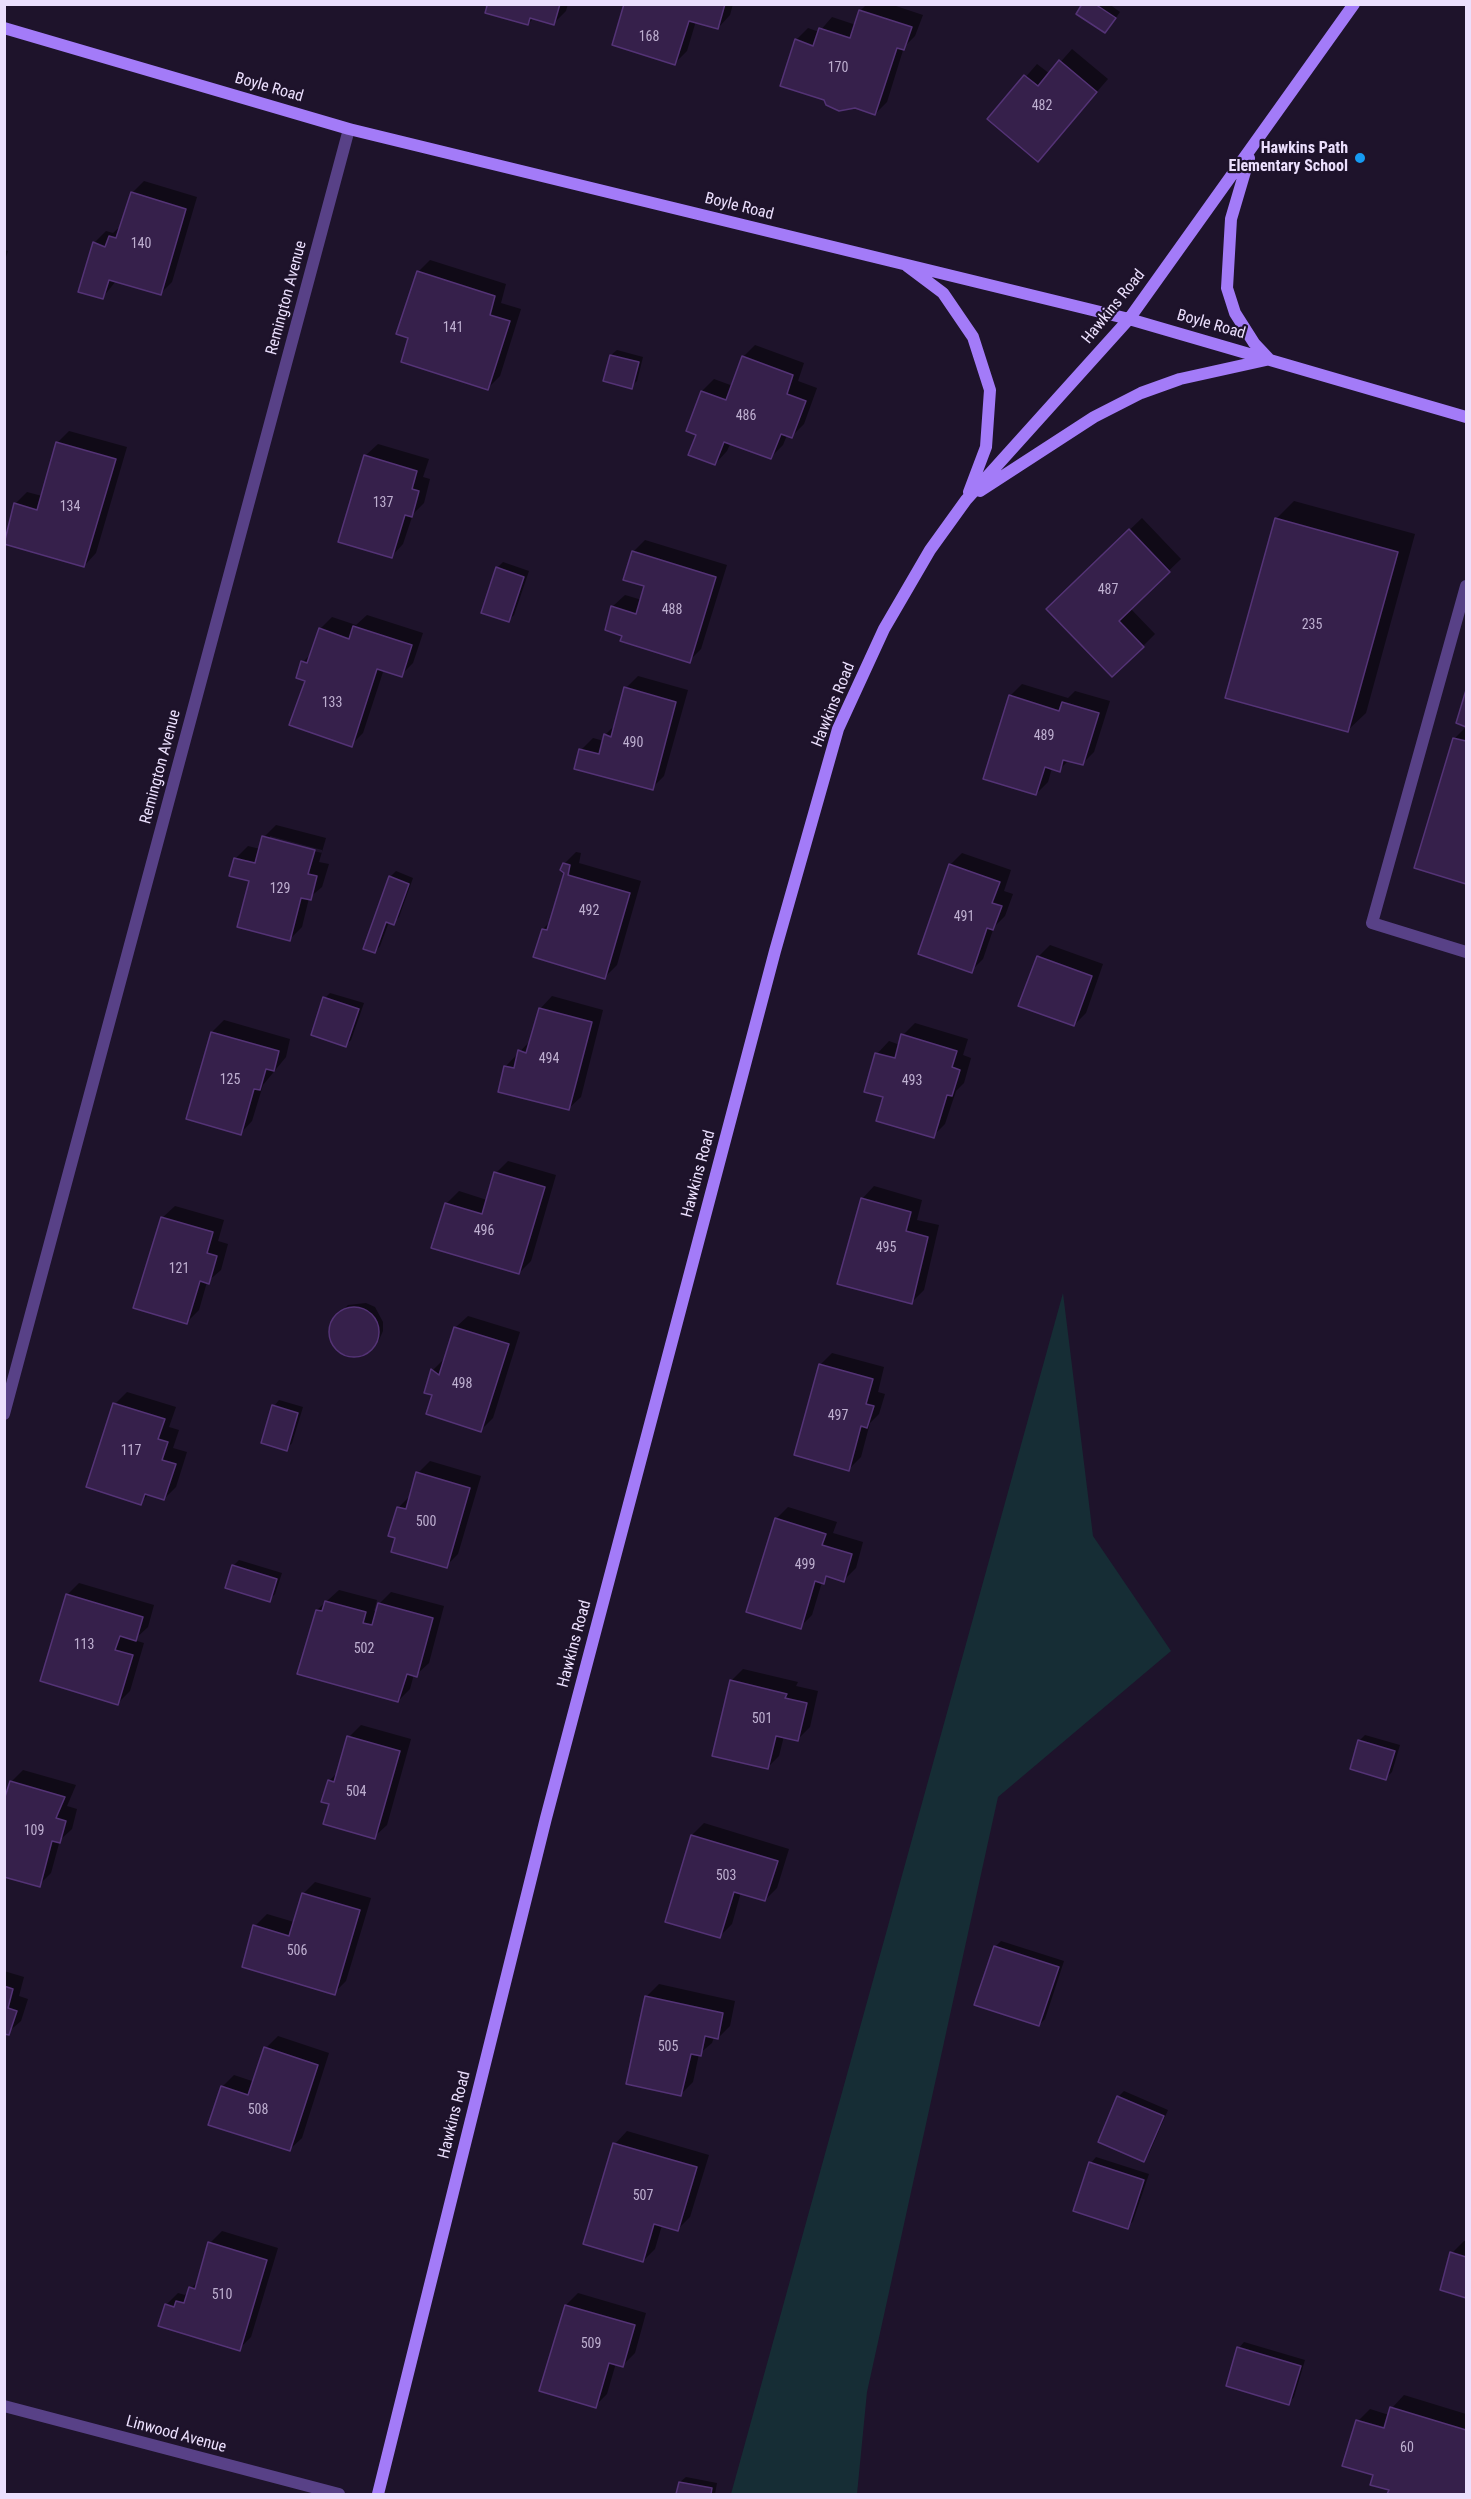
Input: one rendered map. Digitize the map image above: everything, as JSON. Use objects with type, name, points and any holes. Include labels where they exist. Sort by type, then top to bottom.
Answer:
[{"type":"street","name":"Hawkins Road","points":[[378,2494],[549,1806],[775,951],[838,729],[884,629],[930,550],[966,500],[1129,319],[1354,4]]},
{"type":"street","name":"Boyle Road","points":[[4,28],[349,129],[1129,319],[1467,417]]},
{"type":"street","name":"Remington Avenue","points":[[4,1414],[349,129]]},
{"type":"street","points":[[1251,149],[1231,219],[1227,288],[1235,313],[1254,343],[1270,360]]},
{"type":"street","points":[[904,264],[943,293],[973,337],[990,390],[986,447],[966,500]]},
{"type":"street","points":[[966,500],[1094,417],[1141,393],[1180,379],[1270,360]]},
{"type":"street","points":[[1467,586],[1372,923],[1467,952]]},
{"type":"street","name":"Linwood Avenue","points":[[4,2406],[339,2494]]},
{"type":"shaded area","points":[[1063,1293],[1093,1536],[1171,1651],[998,1797],[867,2392],[857,2494],[731,2494]]},
{"type":"building","points":[[483,4],[560,4],[554,25],[530,18],[528,25],[485,13],[487,6]]},
{"type":"building","points":[[624,4],[725,4],[718,29],[689,21],[675,65],[612,45]]},
{"type":"building","points":[[1082,4],[1095,4],[1116,18],[1105,33],[1076,14]]},
{"type":"building","points":[[859,10],[912,27],[904,50],[897,48],[875,115],[855,108],[839,111],[826,105],[824,100],[780,86],[795,39],[813,46],[819,28],[850,38]]},
{"type":"building","points":[[1059,60],[1097,92],[1038,162],[987,119],[1024,75],[1038,86]]},
{"type":"building","points":[[131,192],[186,209],[161,295],[109,280],[103,299],[78,292],[93,242],[105,247],[109,236],[116,238]]},
{"type":"building","points":[[417,271],[495,296],[490,315],[510,321],[488,390],[401,362],[408,338],[396,334]]},
{"type":"building","points":[[610,355],[639,362],[632,389],[603,381]]},
{"type":"building","points":[[742,356],[793,375],[787,394],[806,401],[792,438],[781,434],[771,459],[724,442],[715,465],[688,455],[696,435],[686,431],[701,391],[726,400]]},
{"type":"building","points":[[56,442],[116,459],[84,567],[4,544],[14,503],[37,510]]},
{"type":"building","points":[[364,455],[417,471],[412,489],[419,491],[412,517],[405,515],[392,558],[338,542]]},
{"type":"building","points":[[1275,518],[1398,552],[1348,732],[1225,698]]},
{"type":"building","points":[[1129,529],[1170,572],[1119,621],[1144,647],[1112,677],[1046,609]]},
{"type":"building","points":[[632,551],[716,577],[690,663],[620,641],[622,636],[605,630],[611,606],[636,614],[644,586],[623,580]]},
{"type":"building","points":[[496,567],[524,577],[509,622],[481,613]]},
{"type":"building","points":[[353,626],[412,645],[402,677],[377,669],[352,747],[289,725],[305,681],[296,678],[301,661],[307,663],[319,628],[349,639]]},
{"type":"building","points":[[624,687],[676,702],[653,790],[574,769],[579,749],[599,754],[604,734],[611,737]]},
{"type":"building","points":[[1466,690],[1466,727],[1456,723]]},
{"type":"building","points":[[1009,695],[1059,711],[1062,702],[1099,713],[1083,765],[1063,760],[1060,772],[1045,767],[1036,795],[983,779]]},
{"type":"building","points":[[1453,738],[1466,741],[1466,884],[1414,868]]},
{"type":"building","points":[[262,836],[315,850],[308,874],[317,876],[311,900],[301,898],[290,941],[237,927],[249,881],[229,876],[234,858],[255,863]]},
{"type":"building","points":[[563,863],[570,865],[568,875],[630,893],[605,979],[533,957],[542,929],[547,930],[564,873],[560,870]]},
{"type":"building","points":[[949,864],[1000,882],[992,903],[1002,906],[993,930],[987,928],[972,973],[918,954]]},
{"type":"building","points":[[389,876],[409,884],[394,925],[386,922],[375,953],[363,949]]},
{"type":"building","points":[[1037,956],[1092,976],[1074,1026],[1018,1006]]},
{"type":"building","points":[[323,997],[359,1009],[346,1047],[311,1035]]},
{"type":"building","points":[[539,1008],[592,1022],[569,1110],[498,1092],[504,1066],[514,1068],[518,1050],[526,1053]]},
{"type":"building","points":[[211,1032],[279,1051],[274,1071],[266,1069],[260,1090],[254,1089],[241,1135],[186,1119]]},
{"type":"building","points":[[901,1034],[957,1051],[952,1067],[960,1070],[952,1096],[947,1095],[934,1138],[876,1121],[883,1097],[864,1092],[875,1053],[895,1058]]},
{"type":"building","points":[[494,1172],[545,1187],[519,1274],[431,1248],[445,1203],[482,1214]]},
{"type":"building","points":[[861,1198],[911,1212],[906,1231],[928,1237],[912,1304],[837,1284]]},
{"type":"building","points":[[161,1217],[213,1232],[207,1253],[217,1256],[209,1284],[200,1281],[187,1324],[133,1308]]},
{"type":"building","points":[[354,1307],[368,1311],[375,1318],[379,1332],[375,1346],[368,1353],[354,1357],[340,1353],[333,1346],[329,1332],[333,1318],[340,1311]]},
{"type":"building","points":[[454,1327],[509,1344],[481,1432],[426,1414],[432,1395],[424,1393],[431,1369],[439,1375]]},
{"type":"building","points":[[819,1364],[873,1379],[866,1404],[874,1406],[867,1428],[861,1426],[849,1471],[794,1455]]},
{"type":"building","points":[[113,1403],[165,1419],[158,1439],[168,1442],[162,1460],[176,1464],[164,1500],[145,1494],[141,1505],[86,1487]]},
{"type":"building","points":[[272,1405],[298,1413],[287,1451],[261,1443]]},
{"type":"building","points":[[416,1472],[470,1488],[447,1568],[391,1552],[395,1538],[388,1536],[397,1507],[406,1509]]},
{"type":"building","points":[[775,1518],[826,1534],[822,1545],[852,1554],[844,1582],[826,1576],[824,1584],[815,1581],[801,1629],[746,1612]]},
{"type":"building","points":[[232,1565],[277,1579],[270,1602],[225,1588]]},
{"type":"building","points":[[66,1594],[143,1617],[136,1641],[120,1636],[115,1650],[133,1655],[118,1705],[40,1681]]},
{"type":"building","points":[[325,1601],[366,1612],[363,1623],[372,1625],[378,1603],[433,1618],[417,1677],[407,1674],[398,1702],[297,1674],[316,1610],[322,1611]]},
{"type":"building","points":[[730,1680],[787,1694],[785,1698],[807,1703],[798,1741],[776,1736],[768,1769],[712,1756]]},
{"type":"building","points":[[347,1736],[400,1751],[375,1839],[323,1824],[329,1804],[321,1802],[328,1780],[334,1782]]},
{"type":"building","points":[[1358,1740],[1395,1751],[1386,1780],[1350,1769]]},
{"type":"building","points":[[10,1781],[65,1797],[56,1818],[66,1821],[60,1843],[52,1841],[40,1887],[4,1877],[4,1800]]},
{"type":"building","points":[[691,1835],[778,1861],[765,1901],[734,1892],[720,1938],[665,1922]]},
{"type":"building","points":[[302,1893],[360,1910],[335,1995],[242,1967],[253,1925],[289,1936]]},
{"type":"building","points":[[994,1946],[1059,1967],[1039,2026],[974,2005]]},
{"type":"building","points":[[4,1986],[13,1989],[8,2008],[17,2011],[9,2035],[4,2034]]},
{"type":"building","points":[[645,1996],[723,2013],[718,2039],[705,2036],[701,2056],[691,2054],[681,2096],[626,2084]]},
{"type":"building","points":[[264,2047],[318,2065],[290,2151],[208,2125],[221,2086],[248,2095]]},
{"type":"building","points":[[1117,2096],[1164,2116],[1144,2162],[1098,2142]]},
{"type":"building","points":[[613,2143],[697,2167],[678,2231],[654,2224],[643,2262],[583,2244]]},
{"type":"building","points":[[1089,2162],[1144,2180],[1128,2229],[1073,2211]]},
{"type":"building","points":[[208,2242],[267,2260],[240,2351],[158,2326],[165,2304],[174,2307],[176,2301],[184,2303],[189,2287],[195,2289]]},
{"type":"building","points":[[1450,2252],[1466,2257],[1466,2298],[1440,2290]]},
{"type":"building","points":[[565,2305],[635,2325],[623,2367],[609,2363],[596,2408],[539,2391]]},
{"type":"building","points":[[1237,2347],[1301,2366],[1289,2405],[1226,2386]]},
{"type":"building","points":[[1390,2407],[1466,2430],[1466,2494],[1387,2494],[1389,2490],[1370,2485],[1373,2475],[1342,2466],[1356,2420],[1384,2428]]},
{"type":"building","points":[[679,2482],[712,2488],[711,2494],[676,2494]]},
{"type":"place","name":"Hawkins Path Elementary School","points":[[1360,158]]}]
